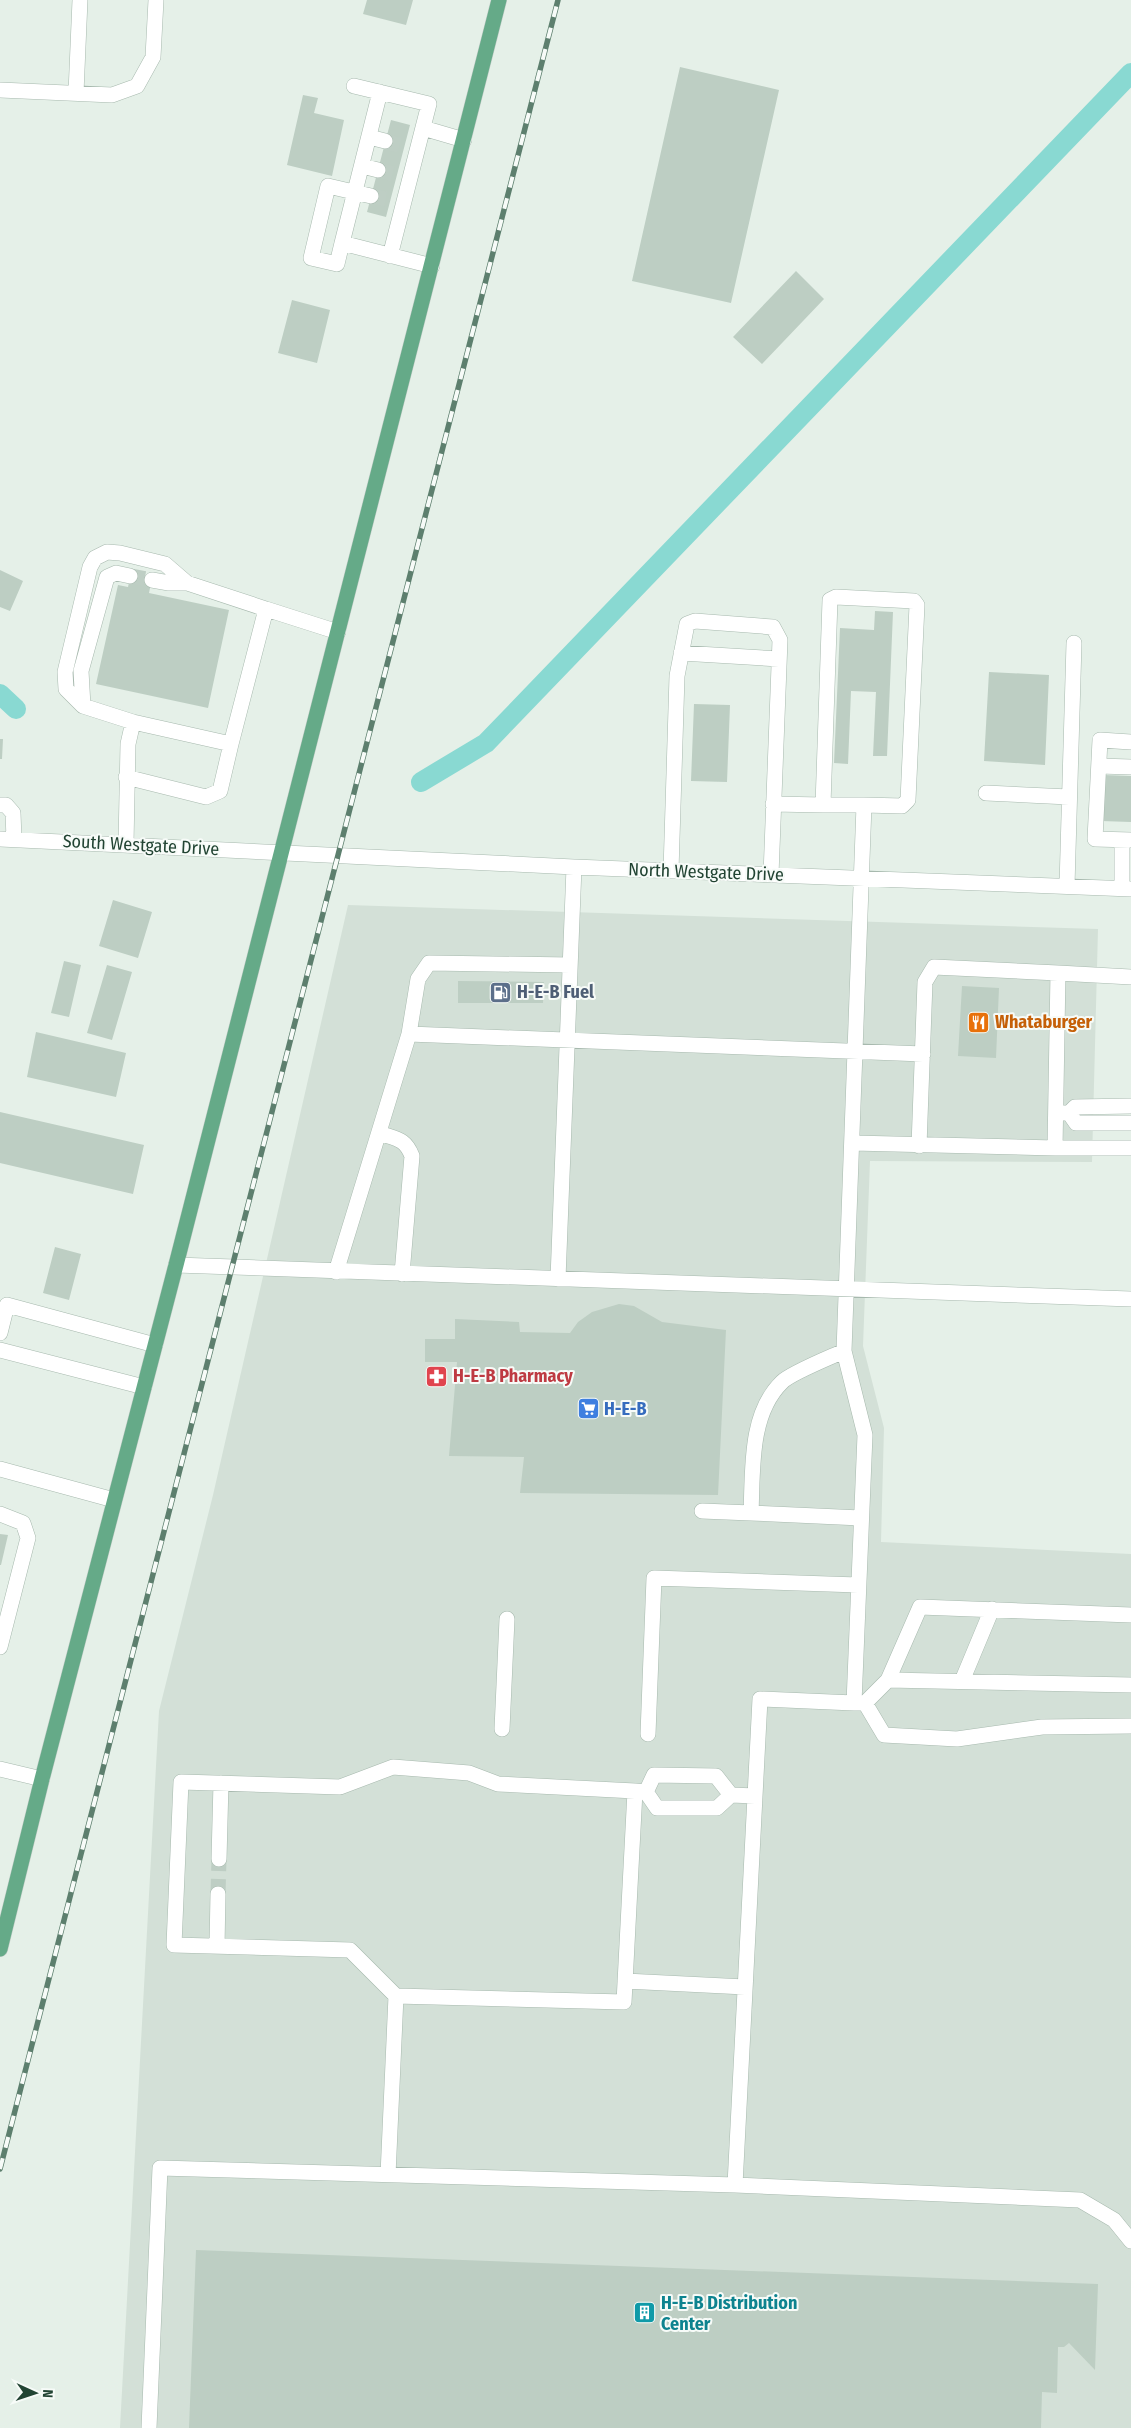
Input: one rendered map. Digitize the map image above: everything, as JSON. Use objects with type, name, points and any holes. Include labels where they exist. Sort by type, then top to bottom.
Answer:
[{"type":"main road","points":[[0,1950],[42,1779],[176,1265],[499,0]]},
{"type":"street","points":[[76,93],[80,0]]},
{"type":"street","points":[[0,90],[112,95],[137,86],[154,57],[156,0]]},
{"type":"street","points":[[354,86],[430,104],[423,128],[411,148],[397,202],[390,256]]},
{"type":"street","points":[[371,196],[355,192],[328,186],[311,258],[337,264],[355,192],[370,137],[380,92]]},
{"type":"street","points":[[423,128],[464,140]]},
{"type":"street","points":[[370,137],[385,141]]},
{"type":"street","points":[[362,166],[378,170]]},
{"type":"street","points":[[342,243],[432,266]]},
{"type":"street","points":[[187,583],[165,564],[120,553],[107,552],[95,558],[90,566],[65,672],[66,689],[83,706],[133,722],[231,744]]},
{"type":"street","points":[[83,706],[81,671],[107,577],[116,573],[130,576]]},
{"type":"street","points":[[152,580],[169,583],[187,583],[338,632]]},
{"type":"street","points":[[773,804],[823,805],[864,805],[902,806],[908,800],[917,605],[914,601],[836,597],[830,600],[823,805]]},
{"type":"street","points":[[126,777],[206,797],[220,791],[266,609]]},
{"type":"street","points":[[671,871],[677,676],[687,624],[695,621],[772,627],[780,640],[771,875]]},
{"type":"street","points":[[1066,886],[1074,643]]},
{"type":"street","points":[[681,653],[779,659]]},
{"type":"street","points":[[126,844],[126,777],[128,744],[133,722]]},
{"type":"street","points":[[1126,889],[1127,840],[1095,839],[1100,740],[1131,742]]},
{"type":"street","points":[[1099,766],[1131,767]]},
{"type":"street","points":[[986,793],[1069,797]]},
{"type":"street","points":[[0,805],[6,805],[13,813],[4,841]]},
{"type":"street","points":[[864,805],[848,1289],[844,1351],[865,1435],[858,1585],[860,1703],[884,1735],[957,1739],[1042,1728],[1131,1726]]},
{"type":"street","name":"South Westgate Drive","points":[[4,841],[282,851]]},
{"type":"street","name":"North Westgate Drive","points":[[282,851],[574,867],[1126,889]]},
{"type":"street","points":[[558,1279],[574,867]]},
{"type":"street","points":[[336,1272],[409,1034],[418,979],[429,963],[570,965]]},
{"type":"street","points":[[919,1146],[925,982],[934,967],[1131,977]]},
{"type":"street","points":[[1055,1148],[1063,1113],[1058,973]]},
{"type":"street","points":[[409,1034],[923,1054]]},
{"type":"street","points":[[1063,1113],[1075,1107],[1131,1106]]},
{"type":"street","points":[[1063,1113],[1076,1123],[1131,1123]]},
{"type":"street","points":[[379,1133],[402,1141],[408,1146],[412,1156],[402,1274]]},
{"type":"street","points":[[853,1143],[919,1146],[1131,1148]]},
{"type":"street","points":[[176,1265],[1131,1299]]},
{"type":"street","points":[[0,1333],[7,1306],[155,1345]]},
{"type":"street","points":[[0,1350],[144,1387]]},
{"type":"street","points":[[751,1513],[754,1448],[763,1408],[783,1381],[844,1351]]},
{"type":"street","points":[[0,1469],[114,1500]]},
{"type":"street","points":[[702,1511],[861,1518]]},
{"type":"street","points":[[0,1514],[23,1523],[28,1538],[0,1647]]},
{"type":"street","points":[[648,1734],[654,1578],[858,1585]]},
{"type":"street","points":[[735,2185],[760,1699],[860,1703],[888,1680],[920,1606],[1131,1615]]},
{"type":"street","points":[[962,1681],[992,1609]]},
{"type":"street","points":[[502,1729],[507,1620]]},
{"type":"street","points":[[888,1680],[1131,1685]]},
{"type":"street","points":[[731,1794],[717,1808],[656,1808],[641,1791],[498,1784],[469,1772],[393,1766],[340,1787],[181,1782],[174,1945],[350,1950],[396,1996],[624,2002],[641,1791],[654,1774],[716,1776],[731,1794],[755,1796]]},
{"type":"street","points":[[0,1768],[42,1779]]},
{"type":"street","points":[[219,1859],[221,1783]]},
{"type":"street","points":[[217,1946],[218,1894]]},
{"type":"street","points":[[625,1982],[745,1987]]},
{"type":"street","points":[[388,2175],[396,1996]]},
{"type":"street","points":[[149,2428],[160,2168],[735,2185],[1080,2200],[1114,2220],[1131,2241]]},
{"type":"shaded area","points":[[348,905],[1098,929],[1092,1162],[870,1161],[863,1346],[884,1428],[881,1542],[1131,1554],[1131,2428],[120,2428],[159,1711],[213,1495]]},
{"type":"building","points":[[367,0],[413,0],[406,25],[363,14]]},
{"type":"building","points":[[680,67],[779,90],[731,303],[632,281]]},
{"type":"building","points":[[303,95],[318,98],[314,113],[344,120],[332,176],[287,165]]},
{"type":"building","points":[[391,120],[410,125],[386,217],[367,212]]},
{"type":"building","points":[[796,271],[824,299],[762,364],[733,337]]},
{"type":"building","points":[[292,300],[330,310],[317,363],[278,353]]},
{"type":"building","points":[[0,570],[23,581],[10,611],[0,607]]},
{"type":"building","points":[[131,573],[152,578],[149,593],[229,610],[208,708],[96,684],[118,585],[128,587]]},
{"type":"building","points":[[875,611],[893,612],[887,756],[873,756],[876,692],[851,691],[848,764],[834,763],[840,628],[874,630]]},
{"type":"building","points":[[989,672],[1049,675],[1045,765],[984,761]]},
{"type":"building","points":[[694,704],[730,705],[727,782],[691,781]]},
{"type":"building","points":[[0,739],[3,739],[2,759],[0,759]]},
{"type":"building","points":[[1103,775],[1131,776],[1131,822],[1101,821]]},
{"type":"building","points":[[113,900],[152,912],[138,958],[99,946]]},
{"type":"building","points":[[64,961],[81,965],[69,1017],[51,1013]]},
{"type":"building","points":[[107,965],[132,972],[112,1040],[87,1033]]},
{"type":"building","name":"H-E-B Fuel","points":[[458,981],[544,982],[543,1003],[458,1003]]},
{"type":"building","name":"Whataburger","points":[[962,986],[999,988],[996,1058],[958,1056]]},
{"type":"building","points":[[36,1032],[126,1053],[116,1097],[27,1077]]},
{"type":"building","points":[[0,1112],[144,1145],[133,1194],[0,1163]]},
{"type":"building","points":[[55,1247],[81,1254],[69,1300],[43,1293]]},
{"type":"building","name":"H-E-B","points":[[619,1304],[634,1306],[662,1322],[726,1330],[718,1495],[520,1493],[524,1457],[449,1456],[457,1362],[425,1362],[425,1339],[455,1339],[455,1319],[519,1322],[520,1332],[570,1333],[578,1322],[592,1312]]},
{"type":"building","points":[[0,1534],[8,1535],[1,1565],[0,1565]]},
{"type":"building","name":"H-E-B Distribution Center","points":[[196,2250],[1098,2284],[1095,2370],[1069,2343],[1064,2347],[1058,2347],[1057,2393],[1042,2392],[1041,2428],[189,2428]]},
{"type":"waterway","points":[[421,782],[486,743],[1131,73]]},
{"type":"waterway","points":[[0,694],[16,709]]},
{"type":"tunnel","points":[[385,141],[404,147]]},
{"type":"tunnel","points":[[378,170],[397,175]]},
{"type":"tunnel","points":[[371,196],[391,200]]},
{"type":"tunnel","points":[[130,576],[152,580]]},
{"type":"tunnel","points":[[218,1894],[219,1859]]},
{"type":"railway","points":[[0,2169],[558,0]]},
{"type":"place","name":"H-E-B Fuel","points":[[501,992]]},
{"type":"place","name":"Whataburger","points":[[979,1022]]},
{"type":"place","name":"H-E-B Pharmacy","points":[[437,1376]]},
{"type":"place","name":"H-E-B","points":[[588,1409]]},
{"type":"place","name":"H-E-B Distribution Center","points":[[645,2313]]}]
